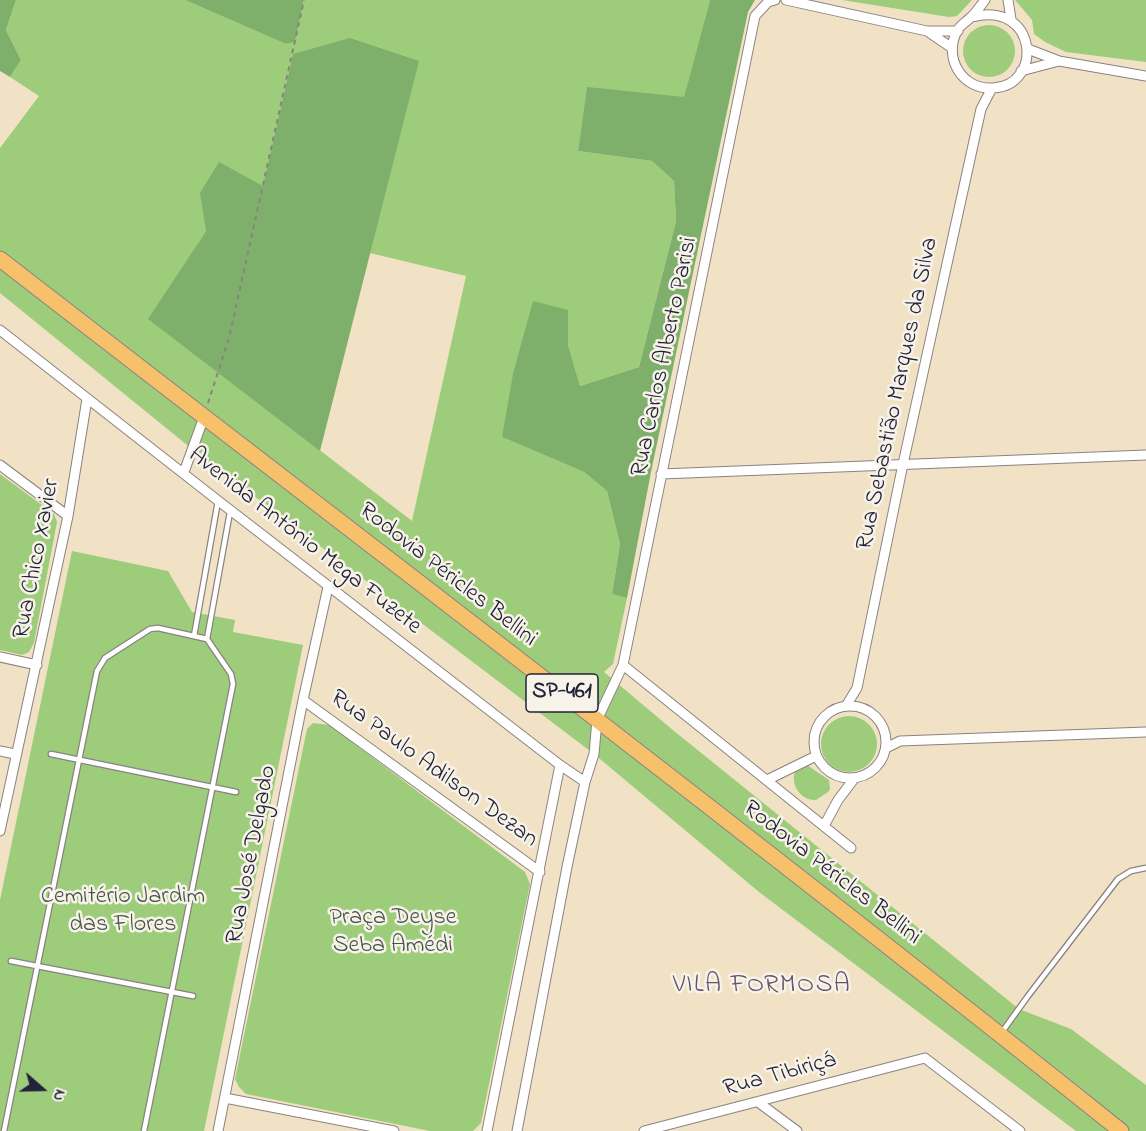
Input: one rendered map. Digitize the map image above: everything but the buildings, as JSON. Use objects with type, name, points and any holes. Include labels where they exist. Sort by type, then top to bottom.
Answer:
[{"type":"main road","name":"Rodovia Péricles Bellini","points":[[0,259],[597,720],[1121,1131]]},
{"type":"street","points":[[786,0],[927,31],[957,31]]},
{"type":"street","points":[[972,17],[985,13],[998,13],[1011,19],[1020,27],[1028,49],[1026,60],[1022,71],[1009,83],[992,88],[976,86],[958,71],[953,60],[952,48],[957,31],[985,0]]},
{"type":"street","points":[[1008,0],[1011,19]]},
{"type":"street","name":"Rua Carlos Alberto Parisi","points":[[597,720],[623,665],[755,16],[771,1]]},
{"type":"street","points":[[927,31],[952,48]]},
{"type":"street","points":[[1028,49],[1059,61],[1146,76]]},
{"type":"street","points":[[1022,71],[1059,61]]},
{"type":"street","name":"Rua Sebastião Marques da Silva","points":[[976,86],[981,109]]},
{"type":"street","name":"Rua Sebastião Marques da Silva","points":[[846,706],[857,688],[903,464],[981,109],[992,88]]},
{"type":"street","name":"Avenida Antônio Mega Fuzete","points":[[0,330],[328,587],[585,782]]},
{"type":"street","name":"Rua Chico Xavier","points":[[0,831],[68,516],[87,399]]},
{"type":"street","points":[[184,472],[204,417]]},
{"type":"street","points":[[661,474],[1146,456]]},
{"type":"street","points":[[0,465],[68,516]]},
{"type":"street","name":"Rua José Delgado","points":[[218,1131],[303,700],[328,587]]},
{"type":"street","points":[[0,657],[37,665]]},
{"type":"street","points":[[623,665],[851,848]]},
{"type":"street","name":"Rua Sebastião Marques da Silva","points":[[857,688],[863,708]]},
{"type":"street","name":"Rua Paulo Adilson Dezan","points":[[303,700],[540,872]]},
{"type":"street","points":[[846,706],[863,708],[877,717],[885,733],[886,748],[880,763],[869,773],[854,779],[831,774],[816,756],[813,742],[816,729],[823,718],[833,710],[846,706]]},
{"type":"street","points":[[517,1131],[567,867],[585,782],[594,754],[597,720]]},
{"type":"street","points":[[886,748],[900,741],[1146,732]]},
{"type":"street","points":[[885,733],[900,741]]},
{"type":"street","points":[[0,751],[15,754]]},
{"type":"street","points":[[767,780],[816,756]]},
{"type":"street","points":[[488,1131],[560,765]]},
{"type":"street","points":[[824,826],[838,800],[854,779]]},
{"type":"street","name":"Rua Tibiriçá","points":[[644,1131],[924,1058],[1020,1131]]},
{"type":"street","points":[[225,1098],[394,1131]]},
{"type":"street","points":[[758,1102],[796,1131]]},
{"type":"lane","points":[[194,636],[218,501]]},
{"type":"lane","points":[[207,639],[230,511]]},
{"type":"lane","points":[[4,1131],[97,671],[105,658],[150,629],[158,628],[207,639],[213,644],[232,679],[213,787],[144,1131]]},
{"type":"lane","points":[[51,754],[236,792]]},
{"type":"lane","points":[[1001,1035],[1028,996],[1118,879],[1131,871],[1146,868]]},
{"type":"lane","points":[[11,961],[193,996]]},
{"type":"path","points":[[204,417],[229,338],[304,0]]},
{"type":"green space","points":[[0,0],[16,0],[6,30],[21,60],[10,77],[0,71]]},
{"type":"green space","points":[[16,0],[185,0],[286,44],[295,42],[304,0],[710,0],[684,98],[587,88],[578,151],[652,161],[674,181],[676,221],[639,367],[580,386],[568,345],[568,310],[508,413],[502,437],[584,472],[607,491],[620,544],[612,594],[627,598],[613,664],[604,672],[1019,1009],[1071,1029],[1146,1085],[1146,1131],[1076,1131],[759,892],[594,754],[192,449],[0,293],[0,148],[39,96],[10,77],[21,60],[6,30]],"holes":[[[293,54],[418,61],[370,253],[466,276],[412,521],[149,319],[206,231],[263,187]]]},
{"type":"green space","points":[[185,0],[304,0],[295,42],[286,44]]},
{"type":"green space","points":[[710,0],[755,0],[748,12],[651,472],[627,598],[612,594],[620,544],[607,491],[584,472],[502,437],[513,374],[533,301],[568,310],[568,345],[580,386],[639,367],[676,221],[674,181],[652,161],[578,151],[587,87],[684,97]]},
{"type":"green space","points":[[842,0],[972,0],[957,16],[949,17]]},
{"type":"green space","points":[[1015,0],[1146,0],[1146,62],[1066,52],[1034,34],[1032,20]]},
{"type":"green space","points":[[984,25],[994,25],[1003,29],[1011,37],[1015,51],[1011,65],[1003,73],[994,77],[984,77],[975,73],[967,65],[963,56],[963,46],[967,37],[975,29]]},
{"type":"green space","points":[[350,38],[419,61],[320,451],[148,319],[206,231],[200,193],[219,162],[263,186],[293,54]]},
{"type":"green space","points":[[0,474],[54,514],[57,522],[34,643],[29,652],[22,655],[0,650]]},
{"type":"green space","name":"Cemitério Jardim das Flores","points":[[72,551],[168,571],[192,612],[235,620],[233,632],[303,645],[204,1131],[0,1131],[0,900]]},
{"type":"green space","points":[[849,716],[860,718],[869,724],[875,733],[877,744],[875,755],[869,764],[860,770],[849,772],[838,770],[829,764],[823,755],[821,744],[823,733],[829,724],[838,718]]},
{"type":"green space","name":"Praça Deyse Seba Amédi","points":[[313,723],[329,725],[525,872],[530,884],[481,1123],[473,1131],[430,1131],[246,1094],[235,1079],[307,729]]},
{"type":"green space","points":[[807,765],[829,780],[830,789],[816,800],[805,798],[795,785],[796,769]]},
{"type":"district","name":"VILA FORMOSA","points":[[762,987]]}]
